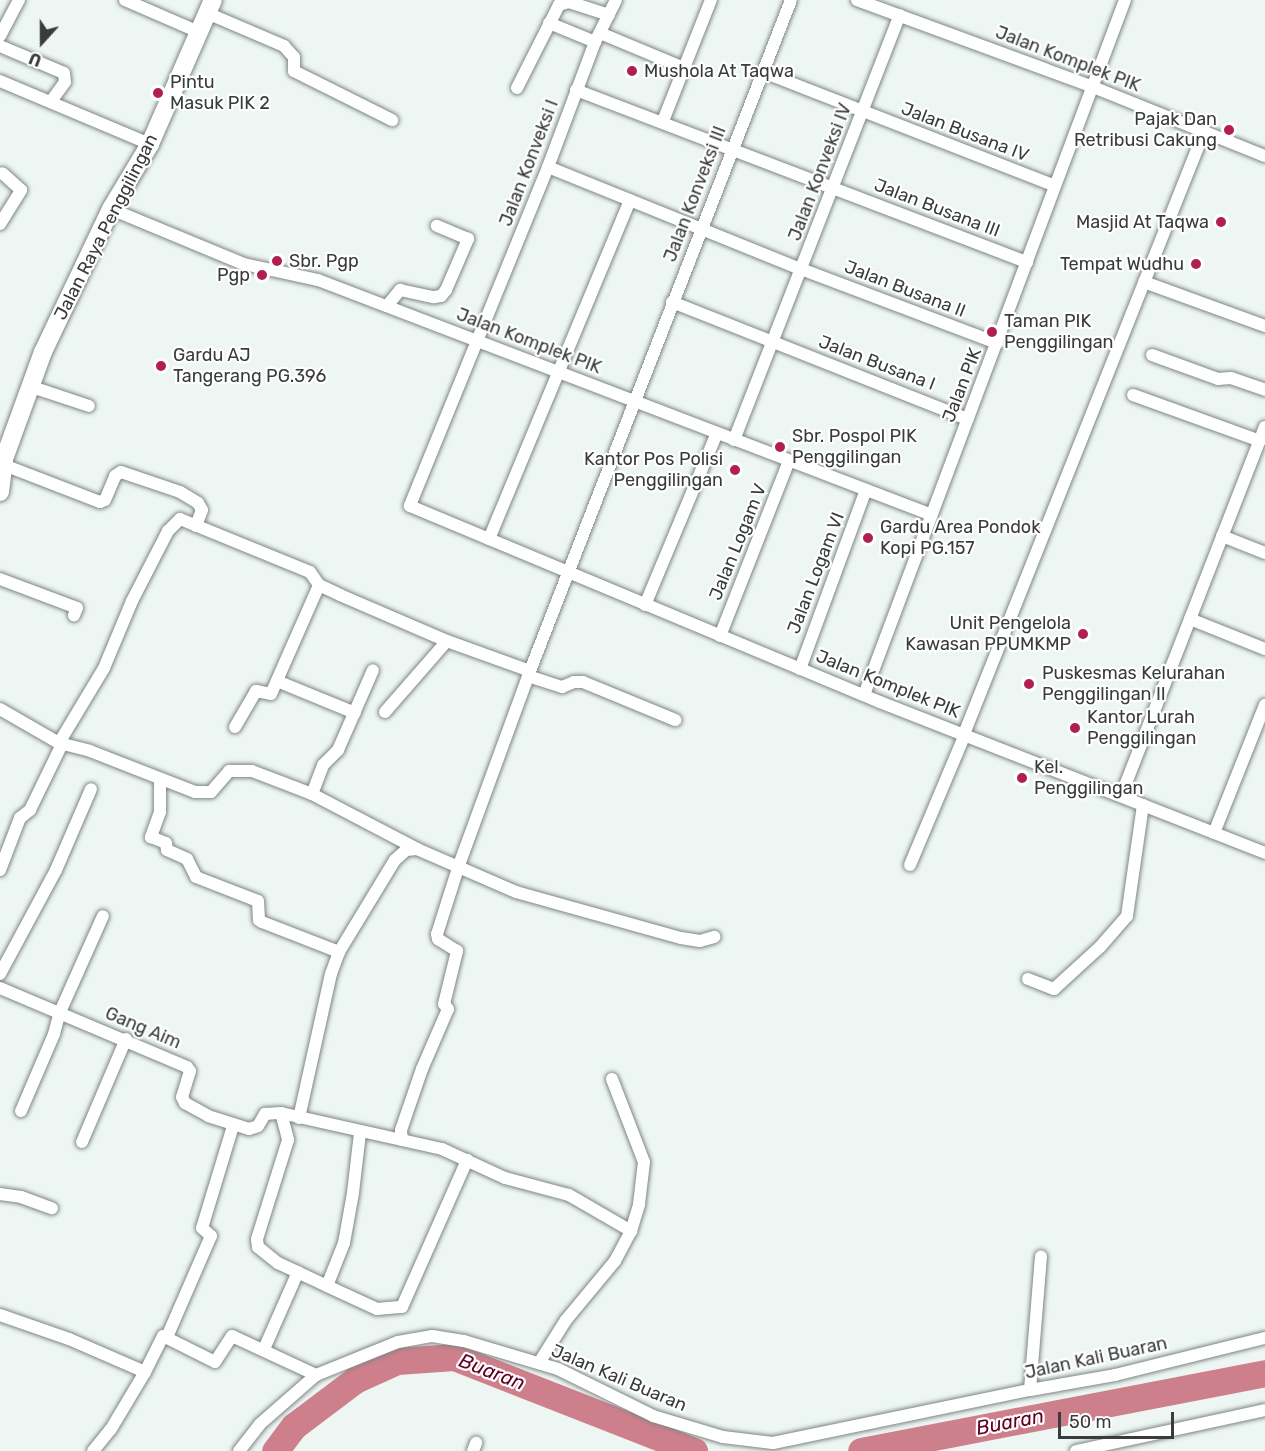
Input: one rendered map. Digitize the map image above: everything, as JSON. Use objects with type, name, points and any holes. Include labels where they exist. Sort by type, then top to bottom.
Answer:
[{"type":"main road","name":"Jalan Raya Penggilingan","points":[[0,491],[3,460],[29,386],[111,209],[150,144],[210,6]]},
{"type":"street","points":[[0,36],[19,0]]},
{"type":"street","points":[[125,0],[200,32]]},
{"type":"street","name":"Jalan Konveksi I","points":[[410,506],[548,167],[597,38],[615,0]]},
{"type":"street","name":"Jalan Konveksi III","points":[[402,1140],[401,1130],[422,1069],[448,1009],[444,1004],[457,951],[438,939],[436,934],[459,865],[529,673],[633,401],[791,0]]},
{"type":"street","name":"Jalan Komplek PIK","points":[[857,0],[1093,87],[1265,156]]},
{"type":"street","name":"Jalan PIK","points":[[864,695],[1125,0]]},
{"type":"street","points":[[663,121],[707,1]]},
{"type":"street","points":[[517,88],[559,5],[569,2],[609,15]]},
{"type":"street","points":[[210,6],[284,46],[294,57],[294,71],[392,120]]},
{"type":"street","name":"Jalan Konveksi IV","points":[[734,440],[900,15]]},
{"type":"street","points":[[549,23],[684,68]]},
{"type":"street","points":[[0,46],[64,73],[65,82],[51,101]]},
{"type":"street","name":"Jalan Busana IV","points":[[763,72],[1055,186]]},
{"type":"street","points":[[0,81],[150,144]]},
{"type":"street","name":"Jalan Busana III","points":[[576,90],[663,121],[1027,262]]},
{"type":"street","points":[[910,865],[1204,132]]},
{"type":"street","name":"Jalan Busana II","points":[[548,167],[801,269],[997,343]]},
{"type":"street","points":[[0,224],[21,190],[2,173]]},
{"type":"street","points":[[489,539],[630,200]]},
{"type":"street","name":"Jalan Komplek PIK","points":[[111,209],[244,264],[318,280],[932,515]]},
{"type":"street","points":[[387,306],[400,290],[434,297],[441,296],[446,290],[468,239],[437,226]]},
{"type":"street","points":[[1144,282],[1265,326]]},
{"type":"street","points":[[672,302],[772,341]]},
{"type":"street","name":"Jalan Busana I","points":[[772,341],[968,418]]},
{"type":"street","points":[[1152,355],[1218,379],[1231,378],[1265,390]]},
{"type":"street","points":[[29,386],[89,406]]},
{"type":"street","points":[[1133,395],[1260,448]]},
{"type":"street","points":[[1120,796],[1222,536],[1260,448],[1265,427]]},
{"type":"street","points":[[645,604],[717,433]]},
{"type":"street","points":[[3,460],[100,502],[105,500],[115,476],[121,472],[180,492],[198,504],[202,510],[196,526]]},
{"type":"street","name":"Jalan Logam V","points":[[720,636],[789,461]]},
{"type":"street","name":"Jalan Logam VI","points":[[800,669],[867,490]]},
{"type":"street","name":"Jalan Komplek PIK","points":[[410,506],[880,702],[1265,853]]},
{"type":"street","points":[[0,870],[20,818],[30,810],[61,743],[104,668],[132,601],[168,531],[180,519],[310,572],[319,585],[447,641],[562,687],[574,682],[583,682],[675,720]]},
{"type":"street","points":[[1222,536],[1265,553]]},
{"type":"street","points":[[0,579],[77,608],[74,615]]},
{"type":"street","points":[[235,727],[256,691],[271,694],[319,585]]},
{"type":"street","points":[[1190,619],[1265,649]]},
{"type":"street","points":[[385,712],[447,641]]},
{"type":"street","points":[[312,794],[323,765],[338,750],[373,670]]},
{"type":"street","points":[[277,681],[355,713]]},
{"type":"street","points":[[1214,833],[1265,705]]},
{"type":"street","points":[[0,709],[61,743],[90,751],[195,792],[210,792],[229,771],[252,771],[312,794],[417,849],[459,865],[516,892],[681,938],[700,940],[714,937]]},
{"type":"street","points":[[160,780],[160,812],[151,837],[166,843],[167,850],[187,859],[196,877],[258,901],[259,920],[262,922],[339,952]]},
{"type":"street","points":[[0,974],[56,870],[91,789]]},
{"type":"street","points":[[1028,979],[1054,989],[1100,947],[1127,916],[1143,805]]},
{"type":"street","points":[[299,1118],[331,974],[339,952],[396,860],[406,850],[417,849]]},
{"type":"street","points":[[21,1111],[54,1034],[60,1012],[103,916]]},
{"type":"street","name":"Gang Aim","points":[[0,988],[126,1039],[187,1067],[190,1071],[182,1097],[185,1102],[208,1116],[233,1126]]},
{"type":"street","points":[[81,1142],[126,1039]]},
{"type":"street","points":[[539,1363],[566,1320],[615,1261],[631,1231],[639,1204],[644,1161],[612,1078]]},
{"type":"street","points":[[281,1113],[288,1140],[257,1239],[258,1247],[267,1256],[376,1309],[401,1308],[467,1160]]},
{"type":"street","points":[[167,1337],[211,1236],[202,1228],[233,1126],[254,1129],[265,1114],[281,1113],[360,1133],[442,1149],[524,1185],[569,1195],[631,1231]]},
{"type":"street","points":[[327,1286],[344,1243],[360,1133]]},
{"type":"street","points":[[0,1194],[21,1197],[52,1208]]},
{"type":"street","points":[[1030,1390],[1041,1256]]},
{"type":"street","points":[[264,1350],[298,1272]]},
{"type":"street","points":[[0,1315],[69,1339],[145,1372]]},
{"type":"street","points":[[93,1451],[111,1429],[145,1372],[162,1337],[167,1337],[215,1362],[230,1336],[316,1375]]},
{"type":"street","name":"Jalan Kali Buaran","points":[[239,1451],[260,1424],[316,1375],[398,1342],[432,1336],[464,1341],[558,1369],[653,1416],[723,1437],[773,1443],[1030,1390],[1115,1375],[1265,1338]]},
{"type":"street","points":[[1076,1451],[1130,1445],[1265,1410]]},
{"type":"waterway","name":"Buaran","points":[[275,1451],[294,1426],[355,1380],[397,1361],[454,1357],[694,1451]]},
{"type":"waterway","name":"Buaran","points":[[861,1451],[1265,1373]]},
{"type":"place","name":"Mushola At Taqwa","points":[[632,71]]},
{"type":"place","name":"Pintu Masuk PIK 2","points":[[158,93]]},
{"type":"place","name":"Pajak Dan Retribusi Cakung","points":[[1229,130]]},
{"type":"place","name":"Masjid At Taqwa","points":[[1221,222]]},
{"type":"place","name":"Sbr. Pgp","points":[[277,261]]},
{"type":"place","name":"Tempat Wudhu","points":[[1196,264]]},
{"type":"place","name":"Pgp","points":[[262,275]]},
{"type":"place","name":"Taman PIK Penggilingan","points":[[992,332]]},
{"type":"place","name":"Gardu AJ Tangerang PG.396","points":[[161,366]]},
{"type":"place","name":"Sbr. Pospol PIK Penggilingan","points":[[780,447]]},
{"type":"place","name":"Kantor Pos Polisi Penggilingan","points":[[735,470]]},
{"type":"place","name":"Gardu Area Pondok Kopi PG.157","points":[[868,538]]},
{"type":"place","name":"Unit Pengelola Kawasan PPUMKMP","points":[[1083,634]]},
{"type":"place","name":"Puskesmas Kelurahan Penggilingan II","points":[[1029,684]]},
{"type":"place","name":"Kantor Lurah Penggilingan","points":[[1075,728]]},
{"type":"place","name":"Kel. Penggilingan","points":[[1022,778]]}]
